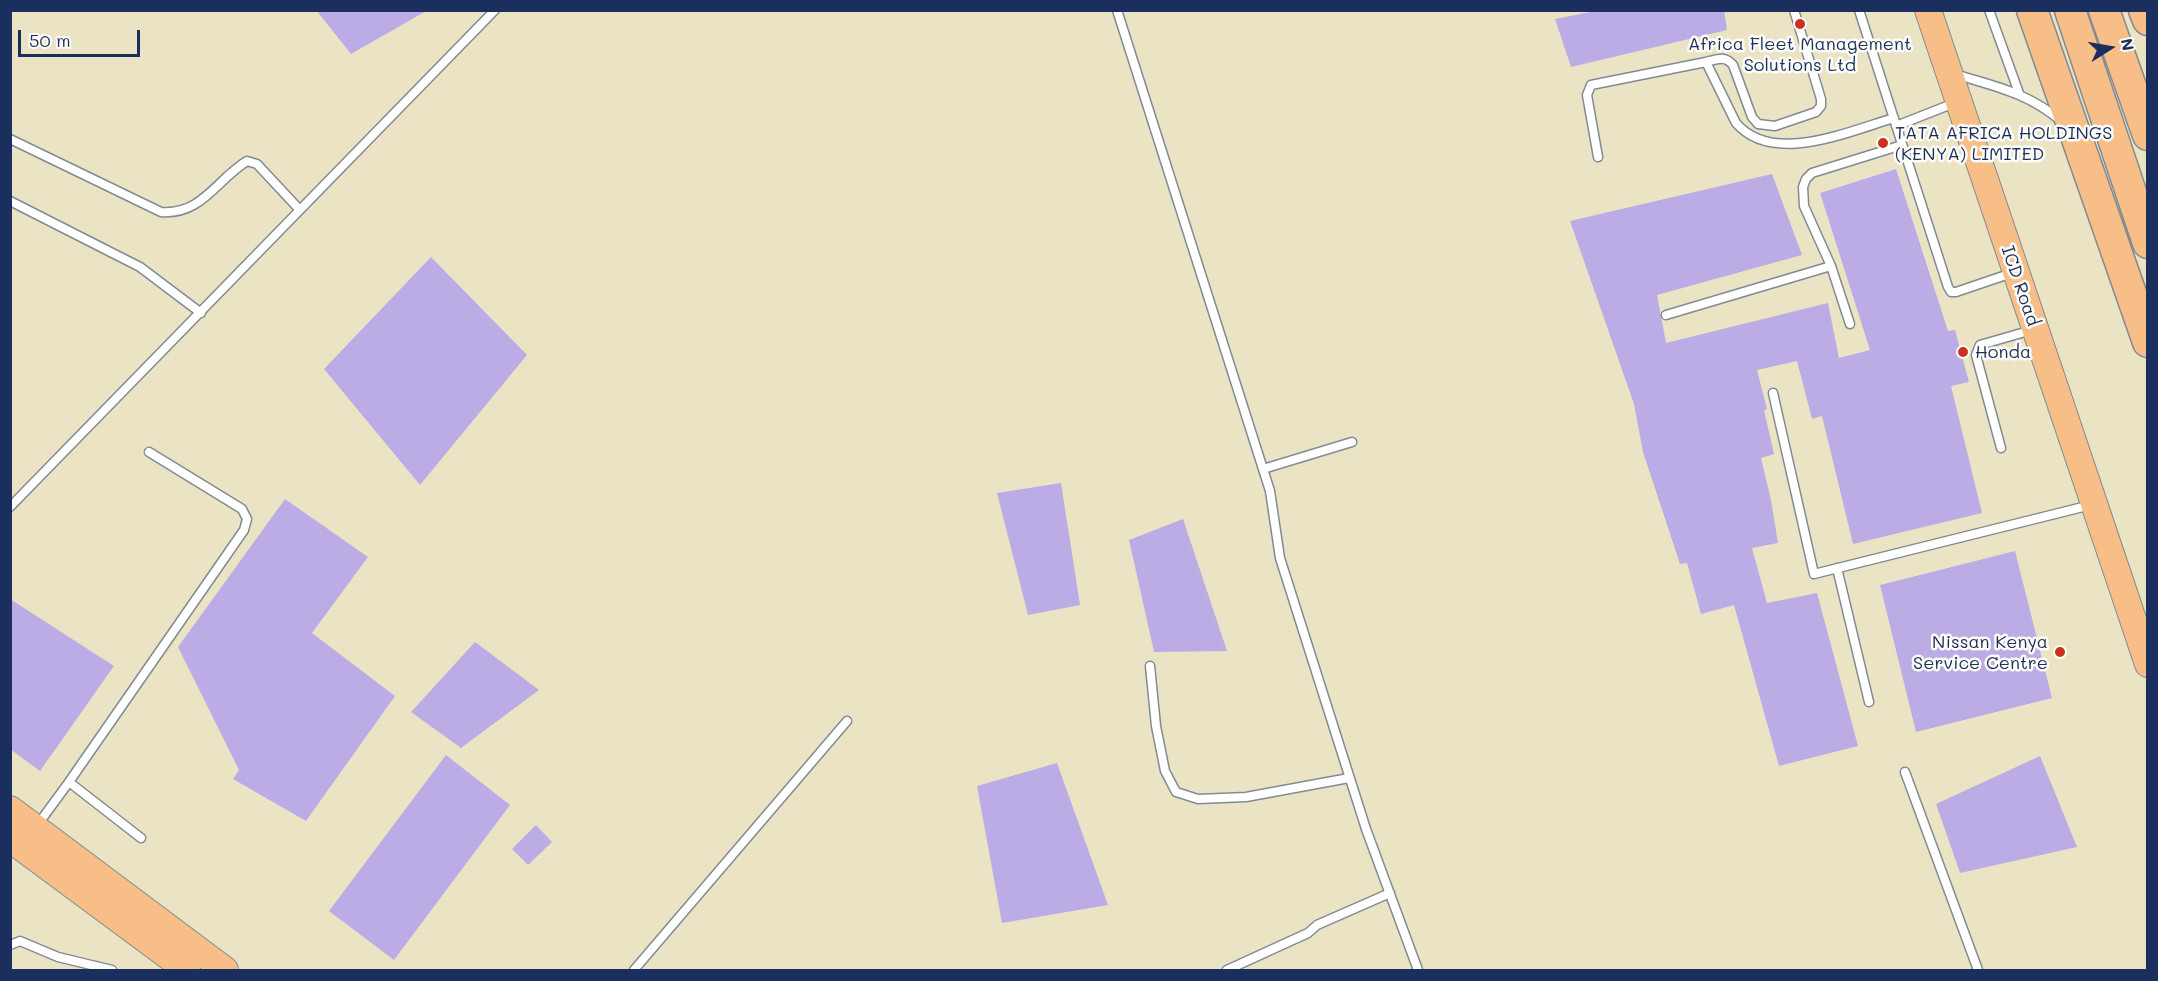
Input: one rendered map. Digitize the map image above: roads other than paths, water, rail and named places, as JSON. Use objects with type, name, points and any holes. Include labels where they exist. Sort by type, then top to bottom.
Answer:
[{"type":"highway","points":[[2032,10],[2148,342]]},
{"type":"highway","points":[[2070,10],[2148,243]]},
{"type":"highway","points":[[2104,10],[2148,135]]},
{"type":"highway","points":[[2144,10],[2148,20]]},
{"type":"main road","name":"ICD Road","points":[[1928,10],[2148,664]]},
{"type":"main road","points":[[10,809],[218,968]]},
{"type":"main road","points":[[10,839],[187,970]]},
{"type":"lane","points":[[10,507],[495,10]]},
{"type":"lane","points":[[1117,10],[1270,491],[1280,558],[1349,778],[1418,970]]},
{"type":"lane","points":[[1598,157],[1587,95],[1592,85],[1723,58],[1733,65],[1752,117],[1758,124],[1766,127],[1775,126],[1816,112],[1821,106],[1821,99],[1794,10]]},
{"type":"lane","points":[[1859,10],[1948,287],[1956,292],[2016,272]]},
{"type":"lane","points":[[1989,10],[2019,93]]},
{"type":"lane","points":[[1706,62],[1736,123],[1742,130],[1761,140],[1778,144],[1808,143],[1895,122],[1958,102]]},
{"type":"lane","points":[[1948,72],[2019,93],[2048,110],[2074,132]]},
{"type":"lane","points":[[10,138],[161,212],[173,213],[197,205],[237,167],[247,161],[256,164],[299,209]]},
{"type":"lane","points":[[1850,324],[1831,266],[1804,206],[1803,187],[1806,179],[1812,173],[1902,145]]},
{"type":"lane","points":[[10,201],[140,267],[201,313]]},
{"type":"lane","points":[[1666,315],[1831,266]]},
{"type":"lane","points":[[2001,448],[1976,355],[1977,348],[1980,345],[2035,330]]},
{"type":"lane","points":[[1773,393],[1814,574],[2094,504]]},
{"type":"lane","points":[[1263,469],[1352,442]]},
{"type":"lane","points":[[36,827],[244,530],[247,519],[243,508],[149,452]]},
{"type":"lane","points":[[1837,568],[1869,702]]},
{"type":"lane","points":[[1150,666],[1156,726],[1165,771],[1176,792],[1198,799],[1246,797],[1349,778]]},
{"type":"lane","points":[[634,970],[846,721]]},
{"type":"lane","points":[[1905,772],[1978,970]]},
{"type":"lane","points":[[69,782],[141,837]]},
{"type":"lane","points":[[1227,970],[1308,933],[1317,925],[1390,894]]},
{"type":"lane","points":[[10,945],[20,941],[58,957],[112,970]]},
{"type":"place","name":"Africa Fleet Management Solutions Ltd","points":[[1800,24]]},
{"type":"place","name":"TATA AFRICA HOLDINGS (KENYA) LIMITED","points":[[1883,143]]},
{"type":"place","name":"Honda","points":[[1963,352]]},
{"type":"place","name":"Nissan Kenya Service Centre","points":[[2060,652]]}]
